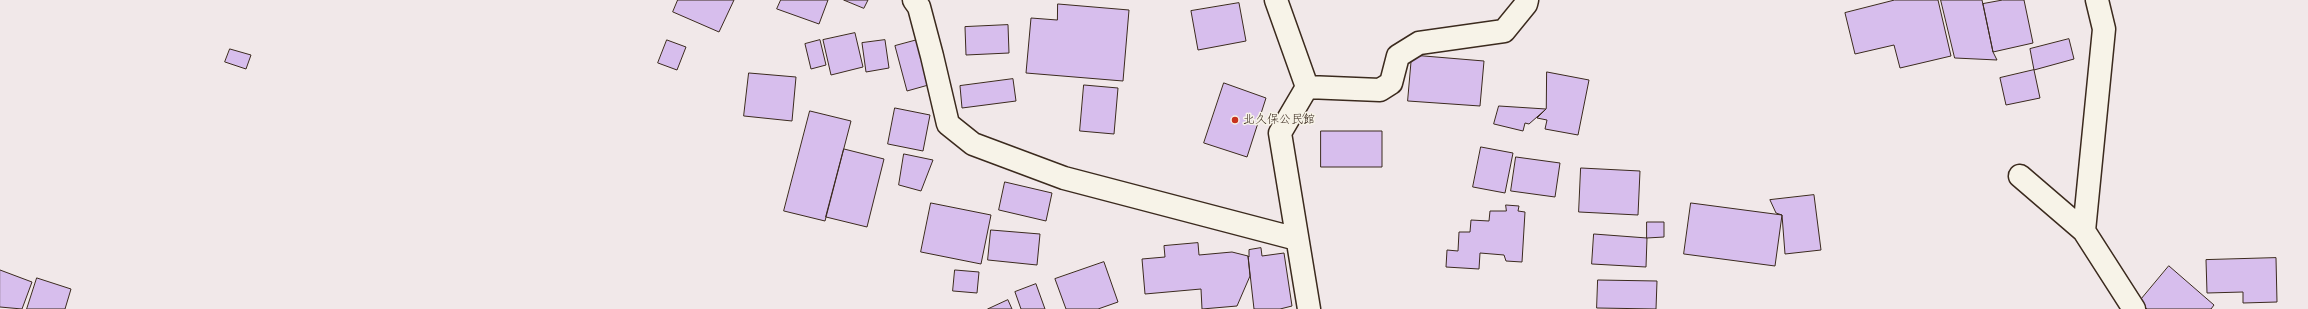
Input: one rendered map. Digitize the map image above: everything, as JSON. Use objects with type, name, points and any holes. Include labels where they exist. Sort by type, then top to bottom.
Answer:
[{"type":"street","points":[[914,0],[919,8],[948,124],[973,144],[1064,178],[1297,239]]},
{"type":"street","points":[[1276,0],[1308,87]]},
{"type":"street","points":[[1308,87],[1380,90],[1391,83],[1398,56],[1419,43],[1504,31],[1526,4],[1527,0]]},
{"type":"street","points":[[2084,231],[2104,29],[2097,0]]},
{"type":"street","points":[[1308,87],[1280,133],[1309,309]]},
{"type":"street","points":[[2020,176],[2084,231],[2131,308]]},
{"type":"building","points":[[678,0],[734,0],[719,32],[673,12]]},
{"type":"building","points":[[781,0],[828,0],[819,24],[777,9]]},
{"type":"building","points":[[844,0],[868,0],[864,8]]},
{"type":"building","points":[[1895,0],[1938,0],[1951,56],[1900,68],[1894,45],[1855,54],[1845,13]]},
{"type":"building","points":[[1941,0],[1982,0],[1993,52],[1997,60],[1955,58]]},
{"type":"building","points":[[2003,0],[2024,0],[2033,43],[1993,52],[1983,4]]},
{"type":"building","points":[[1239,3],[1246,41],[1198,50],[1191,11]]},
{"type":"building","points":[[1058,4],[1129,10],[1123,81],[1026,73],[1031,18],[1057,20]]},
{"type":"building","points":[[1008,25],[1009,53],[966,55],[965,27]]},
{"type":"building","points":[[855,33],[863,67],[831,75],[823,40]]},
{"type":"building","points":[[921,39],[932,84],[907,91],[895,46]]},
{"type":"building","points":[[2069,39],[2074,59],[2034,70],[2030,49]]},
{"type":"building","points":[[667,40],[686,47],[677,70],[658,63]]},
{"type":"building","points":[[820,40],[826,65],[811,69],[805,44]]},
{"type":"building","points":[[885,40],[889,68],[866,72],[862,43]]},
{"type":"building","points":[[230,49],[251,55],[246,69],[225,62]]},
{"type":"building","points":[[1412,55],[1484,61],[1480,106],[1408,101]]},
{"type":"building","points":[[2034,70],[2040,98],[2006,105],[2000,78]]},
{"type":"building","points":[[1547,72],[1589,80],[1578,135],[1545,129],[1547,120],[1537,118],[1546,109]]},
{"type":"building","points":[[749,73],[796,77],[792,121],[744,116]]},
{"type":"building","points":[[1013,79],[1016,101],[962,108],[960,86]]},
{"type":"building","name":"北久保公民館","points":[[1224,83],[1266,98],[1247,157],[1204,143]]},
{"type":"building","points":[[1084,85],[1118,88],[1114,134],[1080,131]]},
{"type":"building","points":[[1499,106],[1546,109],[1529,124],[1525,123],[1523,131],[1494,124]]},
{"type":"building","points":[[895,108],[930,115],[923,151],[888,144]]},
{"type":"building","points":[[810,111],[851,121],[825,221],[784,211]]},
{"type":"building","points":[[1321,131],[1382,131],[1382,167],[1321,167]]},
{"type":"building","points":[[1481,147],[1513,153],[1505,193],[1473,187]]},
{"type":"building","points":[[844,149],[884,159],[867,227],[826,217]]},
{"type":"building","points":[[904,154],[933,160],[921,191],[899,185]]},
{"type":"building","points":[[1516,157],[1560,163],[1555,197],[1511,191]]},
{"type":"building","points":[[1581,168],[1640,171],[1638,215],[1579,212]]},
{"type":"building","points":[[1005,182],[1052,193],[1046,221],[999,210]]},
{"type":"building","points":[[1814,195],[1821,250],[1785,254],[1782,215],[1776,213],[1770,200]]},
{"type":"building","points":[[931,203],[991,215],[981,264],[921,252]]},
{"type":"building","points":[[1691,203],[1782,215],[1775,266],[1684,254]]},
{"type":"building","points":[[1506,205],[1519,206],[1518,211],[1525,212],[1522,262],[1506,261],[1504,255],[1480,253],[1479,269],[1446,267],[1447,250],[1458,251],[1459,232],[1470,232],[1471,220],[1489,221],[1490,211],[1506,211]]},
{"type":"building","points":[[1647,222],[1664,222],[1664,237],[1647,238]]},
{"type":"building","points":[[991,230],[1040,234],[1037,265],[988,260]]},
{"type":"building","points":[[1594,234],[1647,238],[1646,267],[1592,264]]},
{"type":"building","points":[[1198,243],[1199,255],[1232,252],[1248,256],[1250,276],[1237,306],[1202,309],[1201,289],[1145,294],[1142,259],[1165,257],[1164,246]]},
{"type":"building","points":[[1261,248],[1262,256],[1284,253],[1292,306],[1280,309],[1254,309],[1248,256],[1249,257],[1249,250]]},
{"type":"building","points":[[2276,258],[2277,302],[2243,303],[2243,292],[2207,293],[2206,260]]},
{"type":"building","points":[[1104,262],[1118,302],[1098,309],[1066,309],[1055,279]]},
{"type":"building","points":[[2169,266],[2214,305],[2211,309],[2147,309],[2139,302]]},
{"type":"building","points":[[0,270],[32,282],[22,309],[0,307]]},
{"type":"building","points":[[955,270],[979,272],[977,293],[953,291]]},
{"type":"building","points":[[37,278],[71,289],[65,309],[27,309]]},
{"type":"building","points":[[1598,280],[1657,281],[1656,309],[1597,308]]},
{"type":"building","points":[[1036,284],[1045,309],[1021,309],[1015,292]]},
{"type":"building","points":[[1008,300],[1012,309],[988,309]]},
{"type":"place","name":"北久保公民館","points":[[1235,120]]}]
